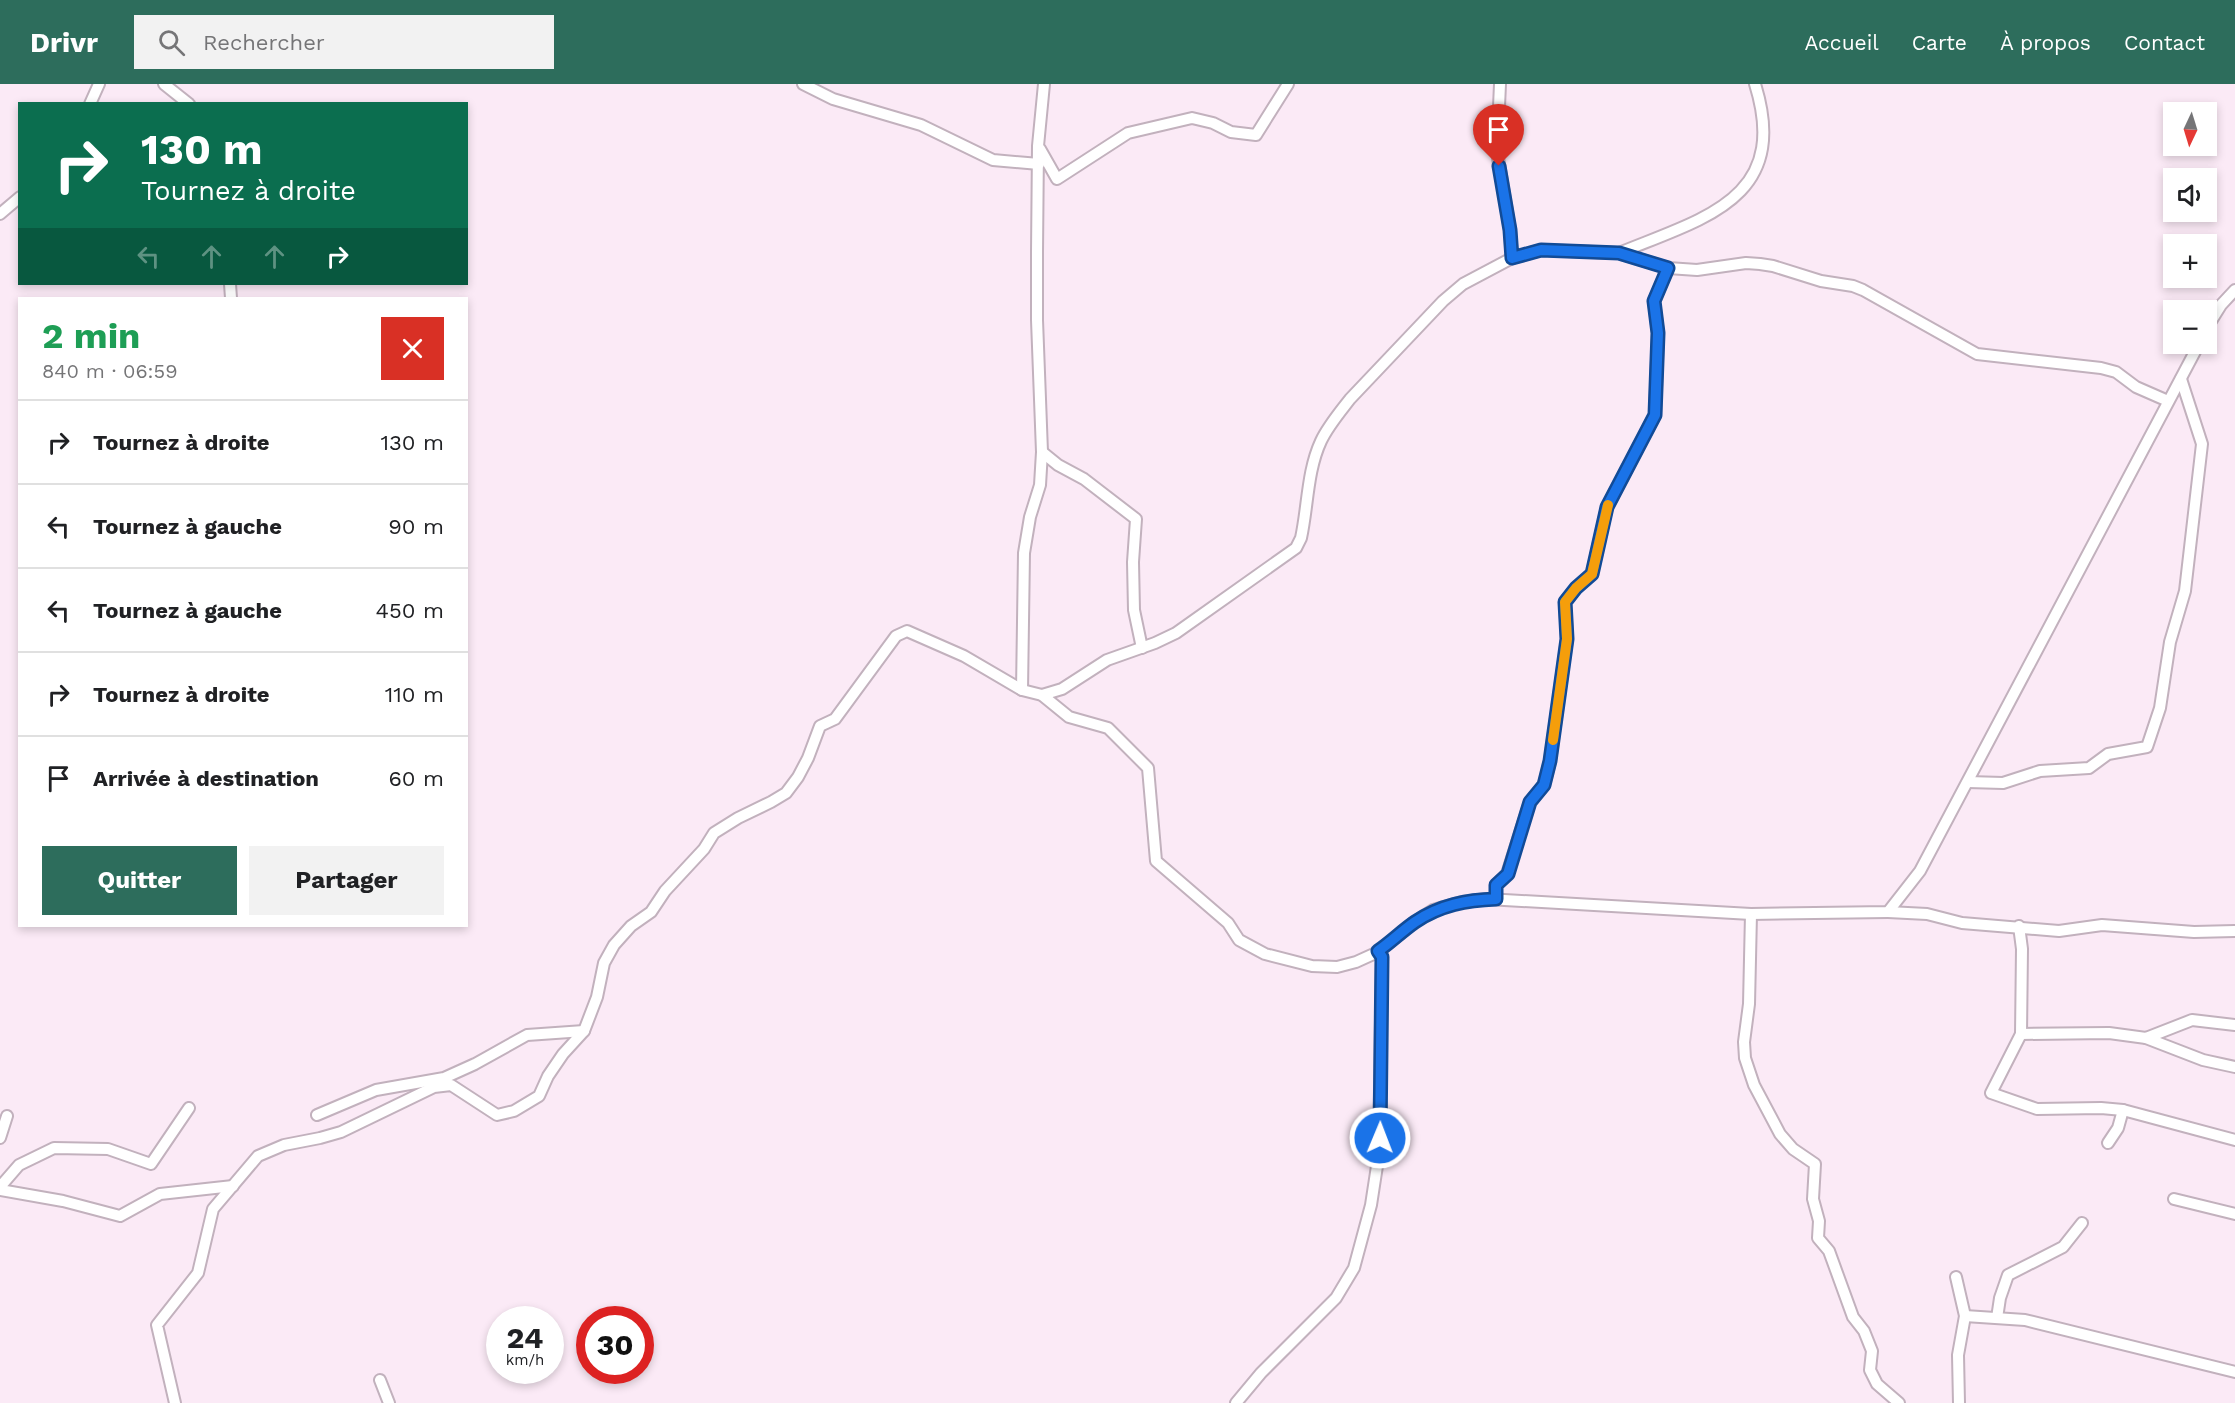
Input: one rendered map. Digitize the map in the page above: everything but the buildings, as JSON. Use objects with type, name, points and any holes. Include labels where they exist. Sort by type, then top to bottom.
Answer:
[{"type":"street","points":[[91,102],[99,84]]},
{"type":"street","points":[[164,84],[186,102]]},
{"type":"street","points":[[803,84],[833,99],[921,125],[993,160],[1039,164]]},
{"type":"street","points":[[1022,690],[1024,553],[1030,517],[1040,485],[1042,452],[1037,320],[1038,146],[1044,84]]},
{"type":"street","points":[[1038,146],[1057,179],[1128,133],[1192,118],[1213,123],[1231,132],[1256,135],[1288,84]]},
{"type":"street","points":[[1500,84],[1497,152],[1510,230],[1512,258]]},
{"type":"street","points":[[1619,253],[1695,222],[1720,209],[1736,197],[1746,185],[1754,172],[1763,143],[1760,102],[1755,84]]},
{"type":"street","points":[[0,214],[18,199]]},
{"type":"street","points":[[1042,695],[1062,690],[1107,660],[1176,633],[1296,548],[1301,538],[1316,455],[1321,441],[1350,399],[1443,301],[1463,284],[1512,258],[1541,250],[1619,253],[1668,268],[1697,270],[1746,262],[1773,266],[1821,282],[1853,286],[1977,354],[2101,368],[2116,372],[2136,387],[2168,401]]},
{"type":"street","points":[[1496,899],[1496,885],[1508,874],[1530,802],[1544,785],[1550,761],[1567,639],[1565,602],[1592,574],[1607,507],[1655,415],[1658,333],[1654,301],[1668,268]]},
{"type":"street","points":[[2217,311],[2235,290]]},
{"type":"street","points":[[1888,912],[1920,871],[2194,354]]},
{"type":"street","points":[[1968,782],[2003,783],[2040,771],[2089,768],[2108,754],[2147,747],[2160,708],[2170,642],[2185,591],[2202,444],[2181,380]]},
{"type":"street","points":[[1042,452],[1058,465],[1084,479],[1136,519],[1133,562],[1134,601],[1142,648]]},
{"type":"street","points":[[175,1403],[157,1325],[198,1273],[213,1209],[258,1156],[284,1145],[341,1131],[434,1087],[451,1085],[487,1111],[497,1115],[514,1111],[539,1096],[548,1076],[563,1054],[584,1031],[597,997],[604,963],[614,945],[631,926],[651,912],[665,891],[704,849],[714,833],[786,793],[808,758],[820,726],[835,718],[896,636],[907,632],[964,656],[1022,690],[1042,695],[1069,717],[1108,728],[1148,768],[1156,861],[1228,923],[1239,940],[1265,954],[1312,966],[1346,965],[1378,951],[1433,910],[1462,902],[1496,899],[1751,914],[1888,912],[1927,914],[1962,923],[2059,931],[2102,925],[2194,932],[2235,931]]},
{"type":"street","points":[[1751,914],[1749,993],[1744,1042],[1754,1085],[1780,1134],[1793,1149],[1815,1164],[1813,1199],[1819,1221],[1818,1238],[1829,1251],[1853,1317],[1864,1331],[1872,1351],[1870,1370],[1877,1384],[1899,1403]]},
{"type":"street","points":[[2019,926],[2022,950],[2021,1034],[1991,1093],[2037,1109],[2123,1110],[2235,1140]]},
{"type":"street","points":[[1236,1403],[1261,1373],[1336,1298],[1354,1268],[1371,1205],[1379,1153],[1382,957],[1378,951]]},
{"type":"street","points":[[2146,1038],[2192,1020],[2235,1025]]},
{"type":"street","points":[[317,1115],[376,1090],[444,1078],[475,1064],[527,1035],[584,1031]]},
{"type":"street","points":[[2021,1034],[2109,1033],[2146,1038],[2203,1060],[2235,1067]]},
{"type":"street","points":[[189,1108],[151,1164],[108,1149],[54,1148],[19,1165],[0,1189],[63,1201],[120,1216],[160,1194],[232,1186]]},
{"type":"street","points":[[2108,1143],[2118,1128],[2123,1110]]},
{"type":"street","points":[[0,1138],[7,1116]]},
{"type":"street","points":[[2174,1200],[2235,1214]]},
{"type":"street","points":[[1997,1318],[2000,1298],[2008,1275],[2063,1247],[2082,1223]]},
{"type":"street","points":[[1956,1277],[1965,1316],[1958,1355],[1959,1403]]},
{"type":"street","points":[[1965,1316],[2025,1320],[2235,1371]]},
{"type":"street","points":[[380,1380],[389,1403]]},
{"type":"slow traffic","points":[[1553,740],[1567,639],[1565,602],[1592,574],[1608,505]]},
{"type":"route","points":[[1380,1138],[1382,957],[1378,951],[1433,910],[1462,902],[1496,899],[1496,885],[1508,874],[1530,802],[1544,785],[1550,761],[1567,639],[1565,602],[1592,574],[1607,507],[1655,415],[1658,333],[1654,301],[1668,268],[1619,253],[1541,250],[1512,258],[1510,230],[1499,166]]}]
